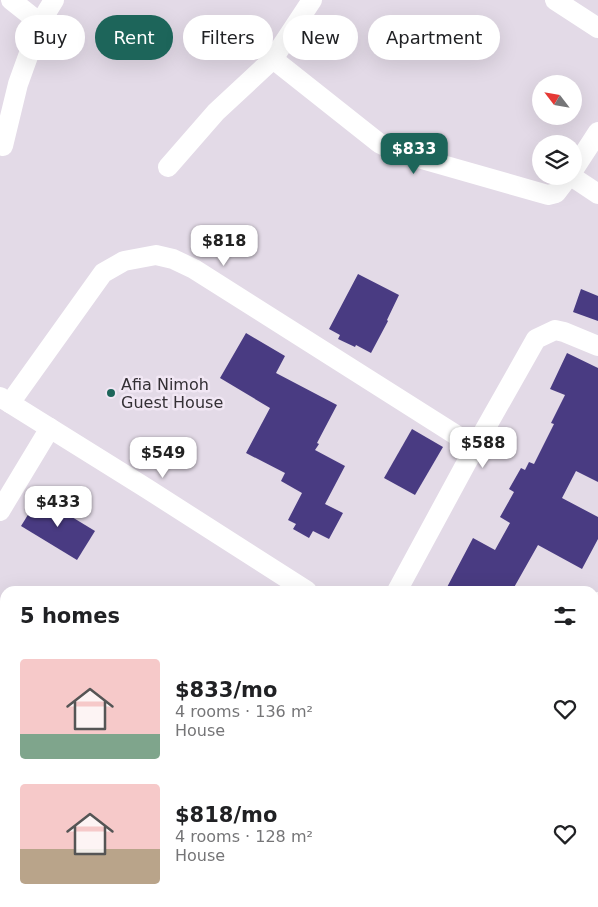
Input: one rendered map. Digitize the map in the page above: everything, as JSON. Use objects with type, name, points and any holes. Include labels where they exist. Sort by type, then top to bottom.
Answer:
[{"type":"street","points":[[11,0],[31,15]]},
{"type":"street","points":[[44,15],[54,0]]},
{"type":"street","points":[[312,0],[273,59],[379,143],[397,152],[548,195],[556,193],[563,185]]},
{"type":"street","points":[[555,0],[598,28]]},
{"type":"street","points":[[3,146],[18,84],[27,60]]},
{"type":"street","points":[[168,167],[216,112],[272,60]]},
{"type":"street","points":[[582,157],[598,132]]},
{"type":"street","points":[[582,184],[598,194]]},
{"type":"street","points":[[299,586],[5,400],[103,273],[124,261],[156,255],[173,259],[194,269],[475,447]]},
{"type":"street","points":[[400,586],[536,339],[555,330],[598,346]]},
{"type":"street","points":[[0,511],[50,428]]},
{"type":"building","points":[[358,274],[399,295],[371,353],[356,345],[355,347],[338,339],[340,335],[329,329]]},
{"type":"building","points":[[581,289],[598,296],[598,321],[573,312]]},
{"type":"building","points":[[246,333],[285,356],[276,373],[337,405],[315,450],[345,466],[325,504],[343,513],[329,539],[313,531],[309,538],[293,529],[296,524],[288,520],[302,493],[281,481],[285,473],[246,453],[270,408],[220,378]]},
{"type":"building","points":[[567,353],[598,368],[598,482],[576,471],[562,498],[598,517],[598,539],[582,569],[538,545],[515,586],[448,586],[473,538],[495,550],[510,523],[500,517],[514,492],[509,489],[521,468],[525,470],[529,462],[534,464],[554,424],[551,423],[565,395],[550,389]]},
{"type":"building","points":[[412,429],[443,447],[415,495],[384,478]]},
{"type":"building","points":[[39,497],[95,531],[77,560],[21,526]]},
{"type":"place","name":"Afia Nimoh Guest House","points":[[111,393]]}]
